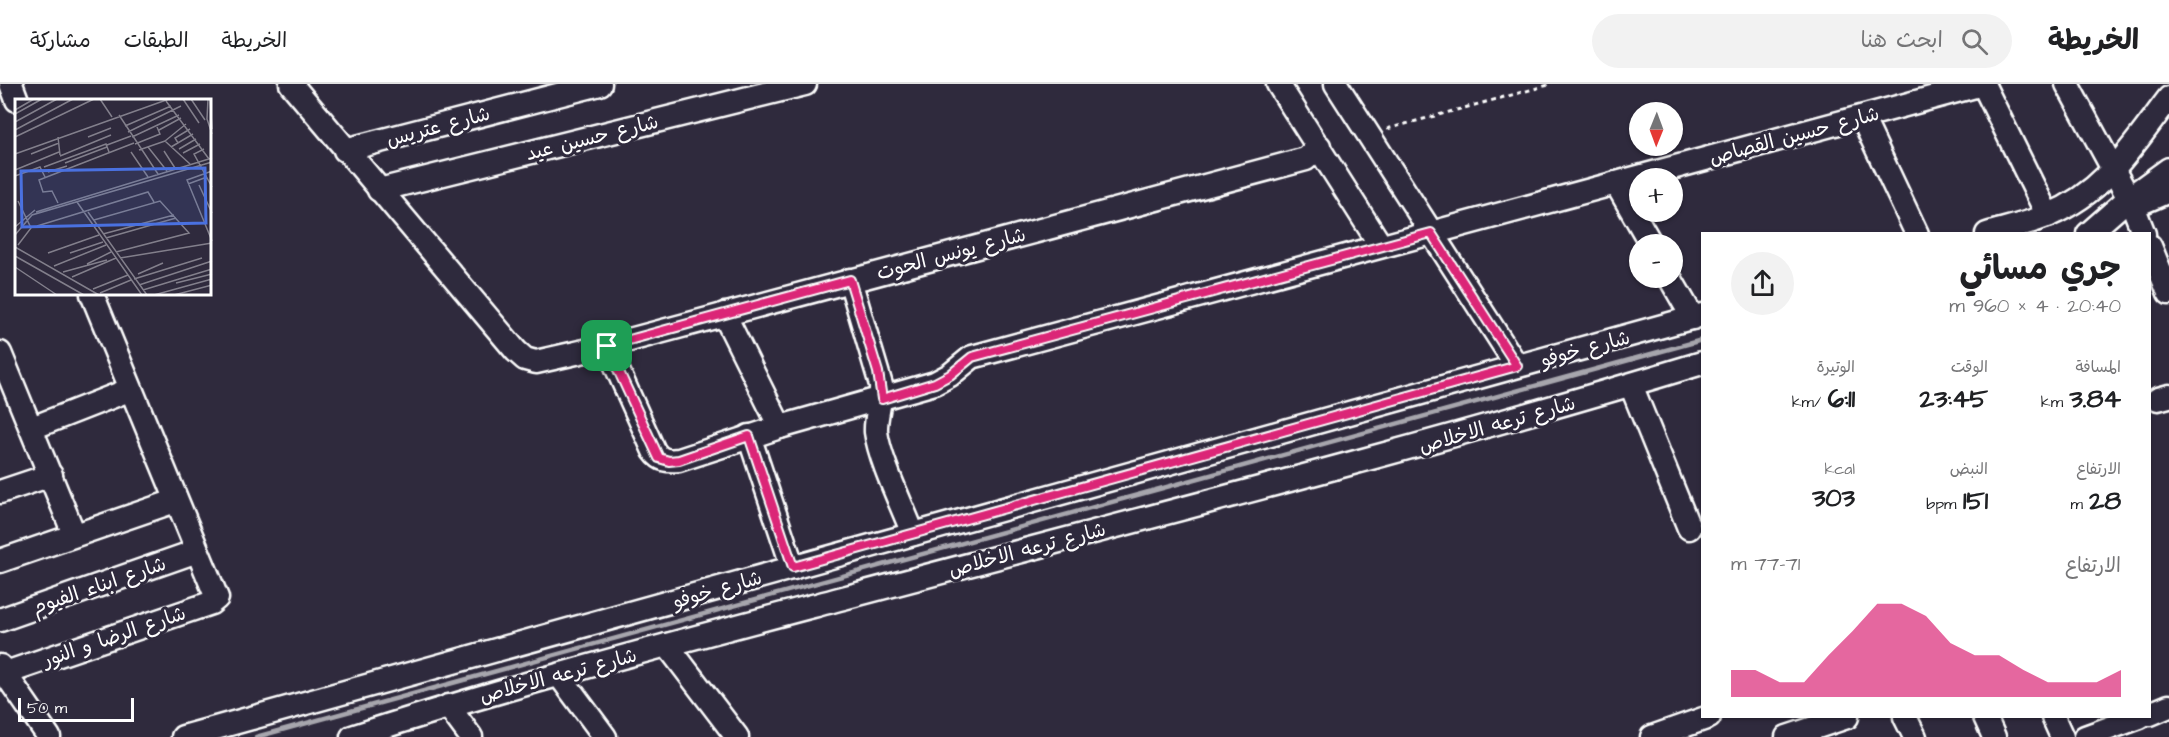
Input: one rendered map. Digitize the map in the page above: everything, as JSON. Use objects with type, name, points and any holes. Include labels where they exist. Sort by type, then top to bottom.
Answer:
[{"type":"street","points":[[11,84],[17,99]]},
{"type":"street","points":[[291,84],[379,190]]},
{"type":"street","name":"شارع عتريس","points":[[345,150],[600,84]]},
{"type":"street","name":"شارع حسين عيد","points":[[379,190],[805,84]]},
{"type":"street","points":[[1278,84],[1382,246]]},
{"type":"street","points":[[1336,84],[1517,366]]},
{"type":"street","points":[[1983,84],[2048,216]]},
{"type":"street","name":"شارع حسين القصاص","points":[[607,346],[659,458],[669,461],[679,460],[749,436],[935,383],[950,375],[972,357],[1983,84]]},
{"type":"street","points":[[2067,84],[2131,202],[2143,232]]},
{"type":"street","points":[[1997,232],[2048,216],[2094,189],[2114,172],[2169,98]]},
{"type":"street","points":[[1862,117],[1916,232]]},
{"type":"street","name":"شارع يونس الحوت","points":[[379,190],[516,351],[525,359],[544,362],[1306,159],[1319,146]]},
{"type":"street","points":[[2091,232],[2131,202],[2169,169]]},
{"type":"street","points":[[1616,183],[1645,234]]},
{"type":"street","points":[[2131,202],[2169,191]]},
{"type":"street","points":[[2151,248],[2169,293]]},
{"type":"street","points":[[850,280],[878,372],[882,399],[876,431],[880,447],[914,534]]},
{"type":"street","points":[[1677,288],[1698,316]]},
{"type":"street","points":[[93,296],[129,390],[197,551]]},
{"type":"street","points":[[724,314],[780,427]]},
{"type":"street","name":"شارع خوفو","points":[[183,737],[1698,316]]},
{"type":"street","points":[[0,353],[74,534]]},
{"type":"street","name":"شارع ترعه الاخلاص","points":[[352,737],[448,705],[1529,416],[1701,364]]},
{"type":"street","points":[[1631,385],[1689,528]]},
{"type":"street","points":[[32,428],[129,390]]},
{"type":"street","points":[[749,436],[793,567]]},
{"type":"street","points":[[0,492],[51,475]]},
{"type":"street","points":[[0,561],[175,501]]},
{"type":"street","name":"شارع الرضا و النور","points":[[2,671],[211,603],[217,598],[217,592],[197,551]]},
{"type":"street","name":"شارع ابناء الفيوم","points":[[0,620],[197,551]]},
{"type":"street","points":[[667,645],[736,737]]},
{"type":"street","points":[[2,671],[48,737]]},
{"type":"street","points":[[559,675],[606,737]]},
{"type":"street","points":[[448,705],[471,737]]},
{"type":"street","points":[[2151,712],[2169,706]]},
{"type":"street","points":[[1652,737],[1705,718]]},
{"type":"street","points":[[1787,737],[1844,718]]},
{"type":"street","points":[[1906,718],[1915,737]]},
{"type":"street","points":[[1985,718],[1994,737]]},
{"type":"street","points":[[2053,718],[2062,737]]},
{"type":"street","points":[[2085,737],[2134,718]]},
{"type":"path","points":[[1368,134],[1552,84]]},
{"type":"waterway","points":[[256,737],[1701,340]]},
{"type":"route","points":[[1431,233],[1517,366],[793,567],[749,436],[679,460],[669,461],[659,458],[607,346],[850,280],[878,372],[882,399],[935,383],[950,375],[972,357],[1431,233]]}]
